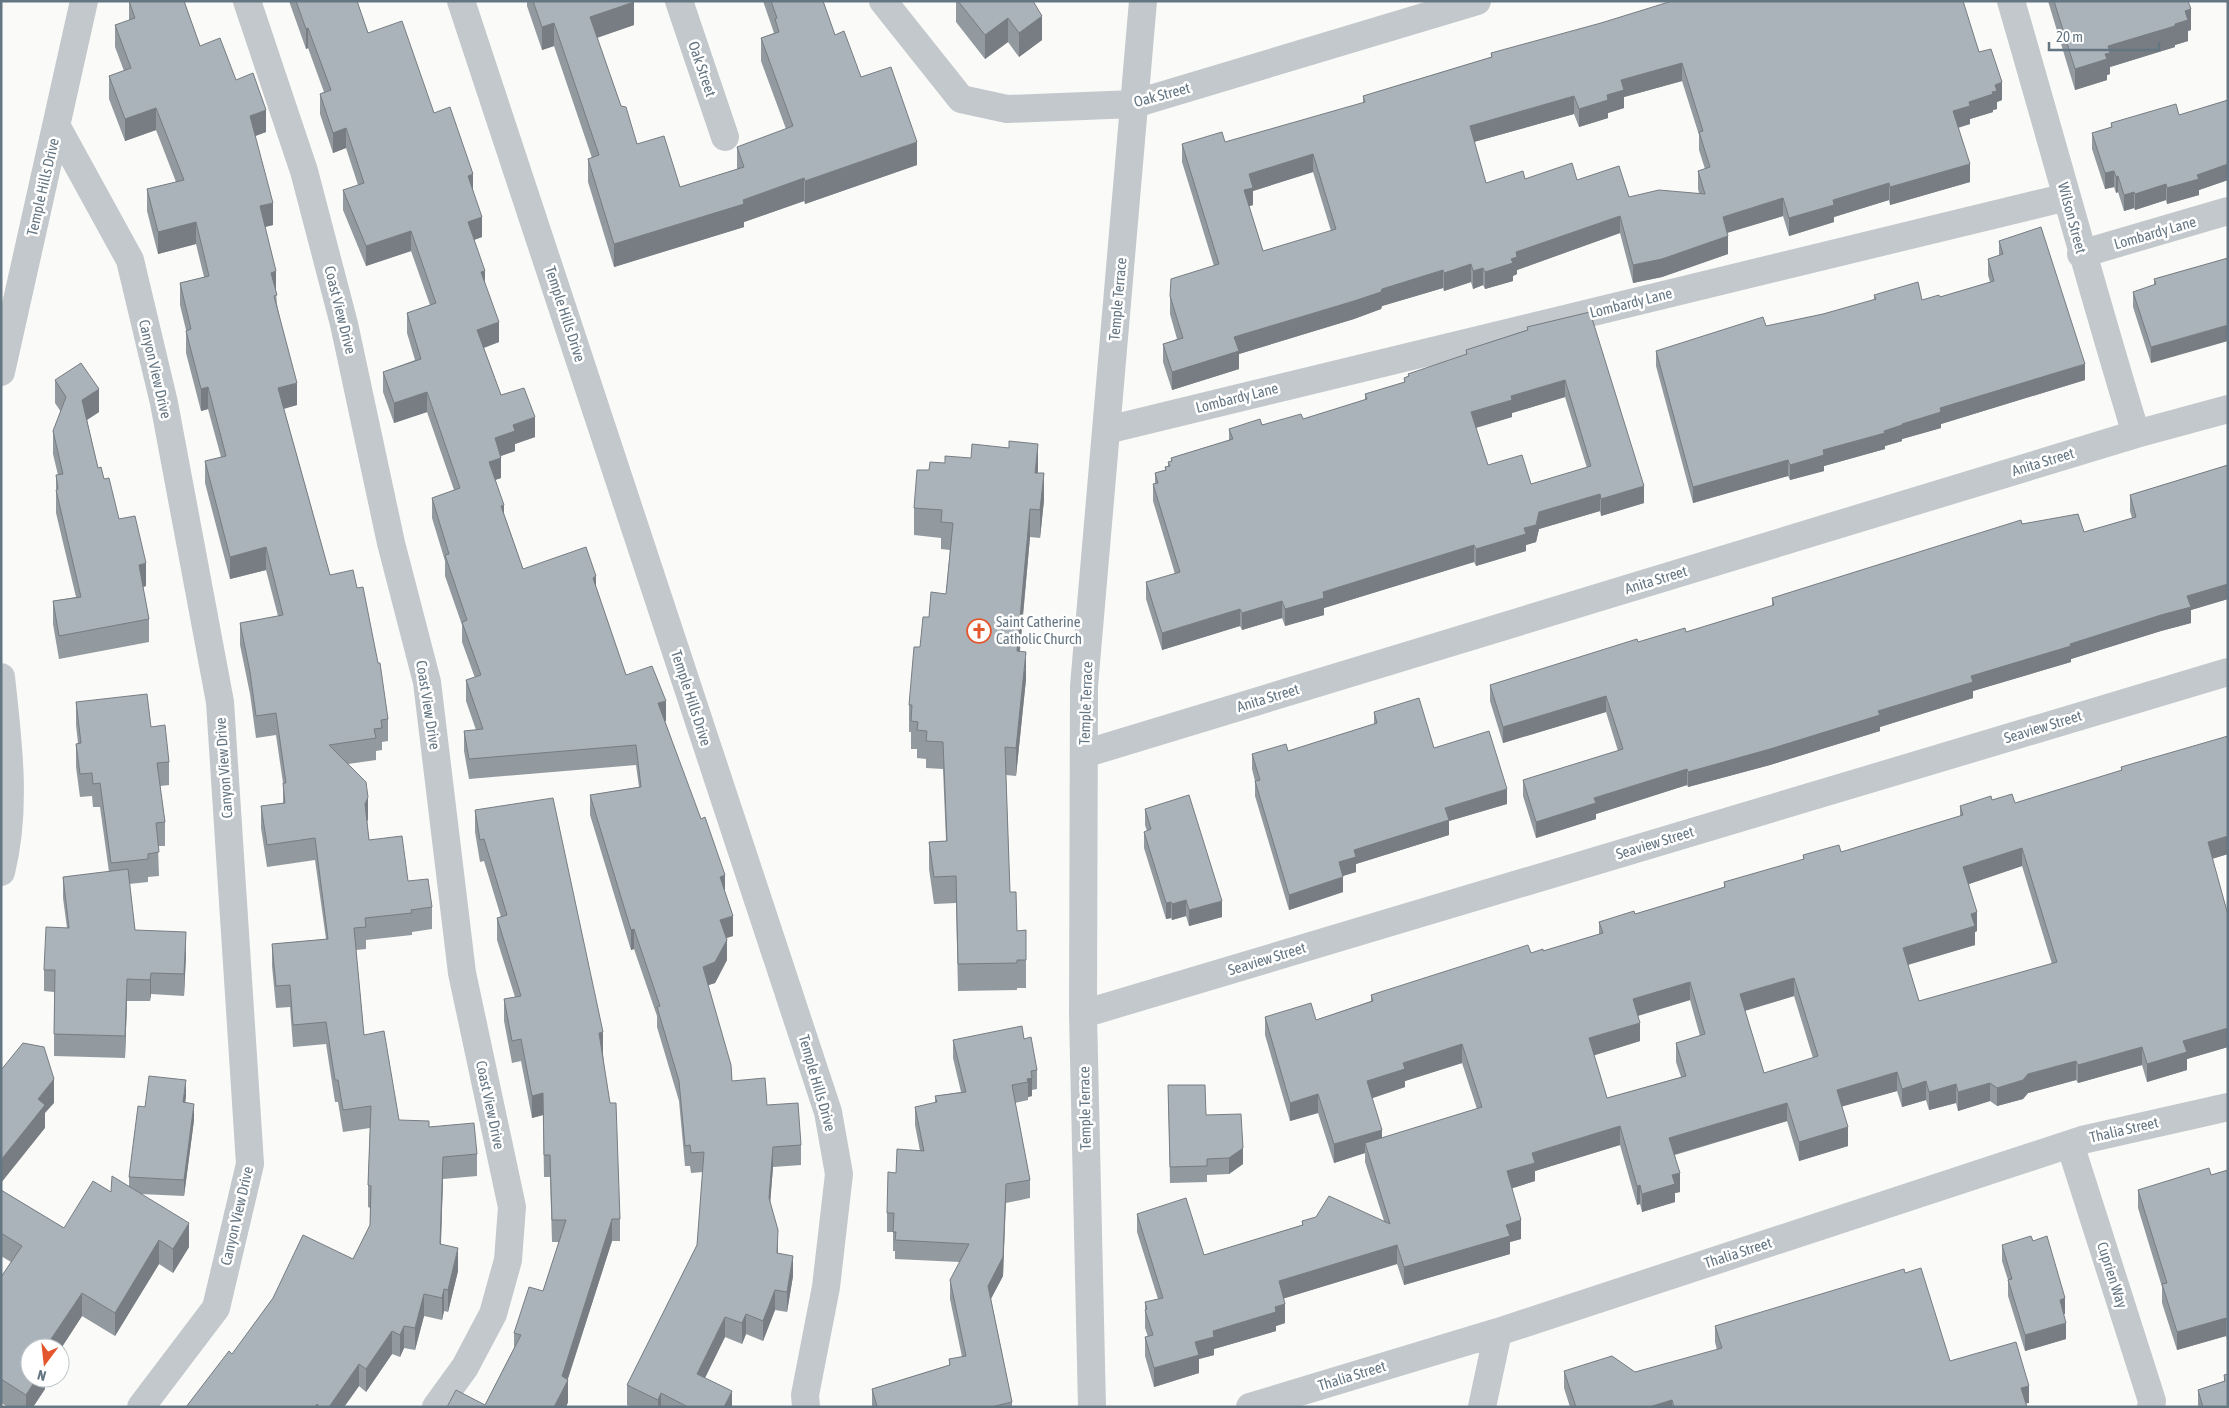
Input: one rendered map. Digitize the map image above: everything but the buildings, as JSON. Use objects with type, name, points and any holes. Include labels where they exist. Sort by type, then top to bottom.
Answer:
[{"type":"street","name":"Temple Hills Drive","points":[[1,372],[84,1]]},
{"type":"street","name":"Coast View Drive","points":[[247,1],[304,171],[344,324],[391,543],[427,682],[462,972],[512,1207],[508,1260],[493,1314],[464,1367],[436,1407]]},
{"type":"street","name":"Temple Hills Drive","points":[[462,1],[828,1112],[839,1174],[826,1287],[805,1395],[806,1407]]},
{"type":"street","name":"Oak Street","points":[[679,1],[725,137]]},
{"type":"street","name":"Oak Street","points":[[883,1],[961,99],[1007,109],[1134,104],[1478,1]]},
{"type":"street","name":"Temple Terrace","points":[[1092,1407],[1083,1014],[1084,686],[1144,1]]},
{"type":"street","name":"Wilson Street","points":[[2011,1],[2082,254],[2136,434]]},
{"type":"street","name":"Canyon View Drive","points":[[57,127],[130,260],[164,404],[220,702],[250,1164],[216,1308],[141,1407]]},
{"type":"street","name":"Lombardy Lane","points":[[1107,430],[2067,197]]},
{"type":"street","name":"Lombardy Lane","points":[[2082,254],[2228,211]]},
{"type":"street","name":"Anita Street","points":[[1084,754],[2136,434],[2228,409]]},
{"type":"street","name":"Seaview Street","points":[[1083,1014],[2228,672]]},
{"type":"street","points":[[1,677],[10,763],[6,852],[1,872]]},
{"type":"street","name":"Thalia Street","points":[[1250,1407],[1498,1332],[2070,1144],[2228,1107]]},
{"type":"street","name":"Cuprien Way","points":[[2070,1144],[2152,1401],[2151,1407]]},
{"type":"street","points":[[1482,1407],[1498,1332]]},
{"type":"place","name":"Saint Catherine Catholic Church","points":[[979,631]]}]
